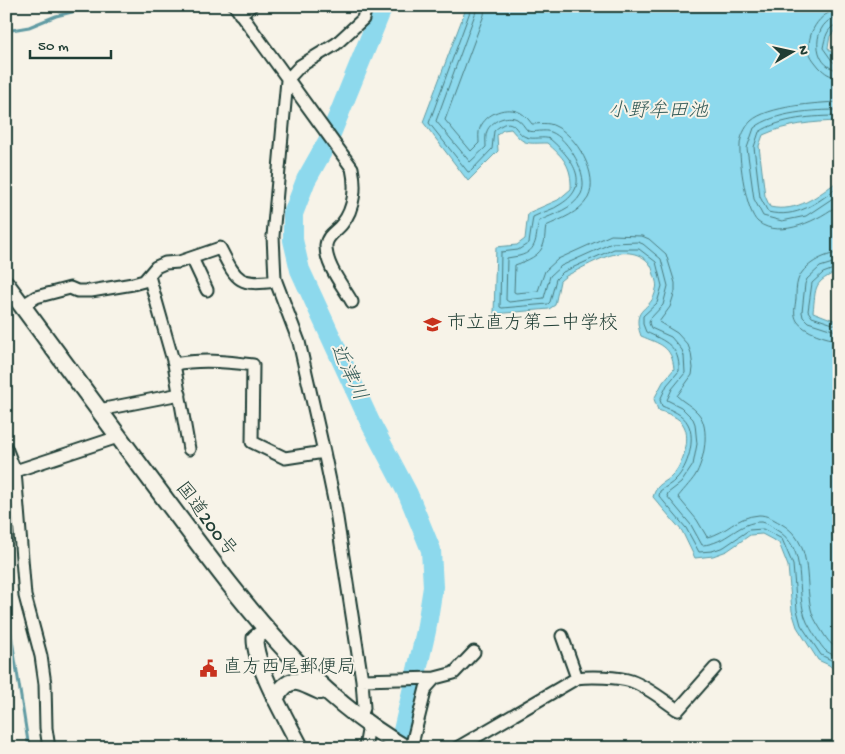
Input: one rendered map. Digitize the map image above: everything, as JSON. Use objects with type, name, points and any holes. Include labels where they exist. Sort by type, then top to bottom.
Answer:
[{"type":"highway","name":"国道200号","points":[[13,298],[217,569],[266,630],[334,697],[369,725],[405,748]]},
{"type":"highway","points":[[275,698],[283,687],[291,682],[300,682],[334,697]]},
{"type":"main road","points":[[266,630],[255,638],[254,648],[275,698],[301,748]]},
{"type":"street","points":[[250,6],[237,10],[352,168],[355,182],[353,201],[344,222],[329,236],[326,244],[331,266],[352,302]]},
{"type":"street","points":[[365,748],[369,725],[364,708],[362,680],[335,505],[299,342],[276,281],[273,236],[288,80],[300,66],[336,44],[363,19],[366,6]]},
{"type":"street","points":[[13,298],[36,298],[70,288],[91,292],[133,284],[144,280],[156,267],[165,262],[179,262],[220,248],[233,273],[241,280],[258,284],[276,281]]},
{"type":"street","points":[[192,258],[208,290]]},
{"type":"street","points":[[149,276],[174,364],[189,449]]},
{"type":"street","points":[[174,364],[192,361],[227,361],[253,365],[252,442],[285,458],[324,452]]},
{"type":"street","points":[[99,410],[180,394]]},
{"type":"street","points":[[11,472],[118,437]]},
{"type":"street","points":[[6,448],[11,472],[25,596],[41,656],[45,684],[46,728],[49,748]]},
{"type":"street","points":[[562,636],[576,678]]},
{"type":"street","points":[[362,680],[430,679],[454,673],[474,652]]},
{"type":"street","points":[[458,748],[576,678],[587,676],[630,680],[678,710],[715,668]]},
{"type":"street","points":[[411,748],[430,679]]},
{"type":"water","name":"小野牟田池","points":[[467,6],[839,6],[839,26],[830,36],[828,48],[839,61],[839,121],[809,123],[781,128],[763,135],[759,146],[765,196],[770,207],[789,208],[807,202],[839,180],[839,271],[824,278],[817,286],[813,312],[839,322],[839,674],[829,665],[818,660],[797,627],[792,611],[788,566],[779,543],[762,534],[750,535],[727,551],[713,556],[695,558],[682,531],[653,497],[657,488],[673,475],[680,464],[687,438],[682,423],[658,410],[654,399],[663,382],[674,369],[671,355],[668,351],[659,344],[641,336],[638,326],[640,314],[654,297],[656,287],[653,271],[647,261],[632,253],[620,253],[609,256],[566,276],[560,281],[555,305],[549,309],[494,314],[496,247],[517,245],[525,239],[528,213],[558,200],[571,189],[571,181],[565,163],[547,143],[523,141],[511,129],[503,130],[497,135],[498,151],[468,181],[423,122]]},
{"type":"waterway","points":[[6,31],[29,27],[72,12],[82,6]]},
{"type":"waterway","name":"近津川","points":[[383,6],[328,141],[306,180],[293,214],[293,240],[300,270],[370,422],[408,494],[431,550],[433,587],[426,631],[399,748]]},
{"type":"waterway","points":[[6,602],[29,748]]},
{"type":"place","name":"市立直方第二中学校","points":[[433,324]]},
{"type":"place","name":"直方西尾郵便局","points":[[209,668]]}]
